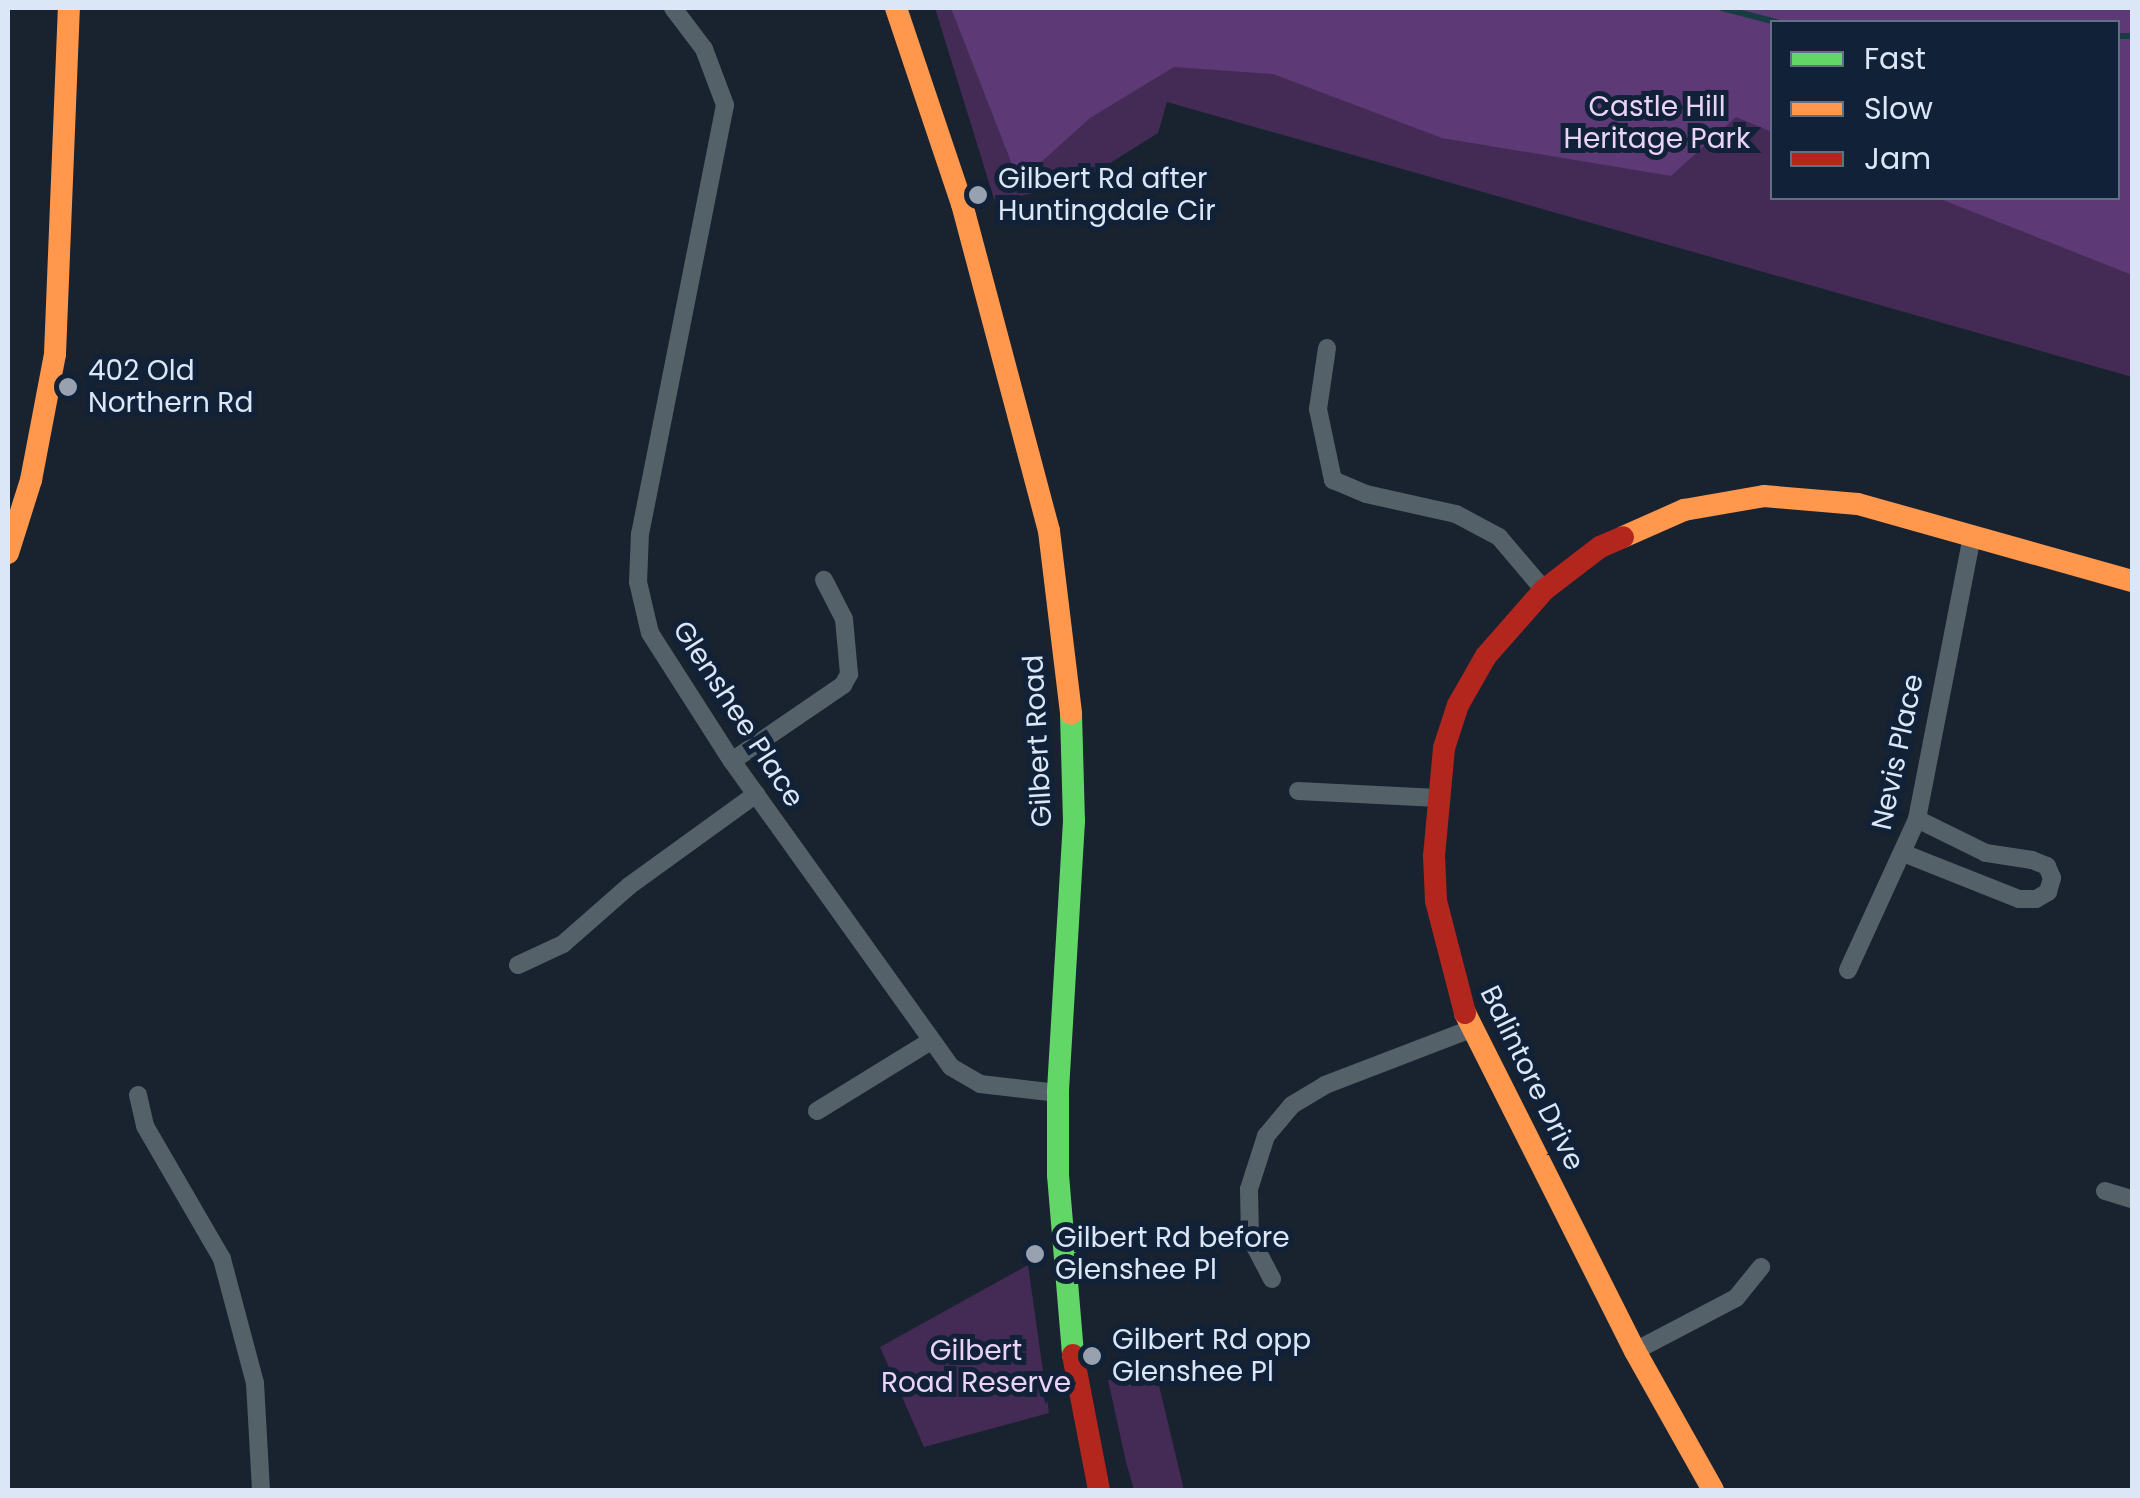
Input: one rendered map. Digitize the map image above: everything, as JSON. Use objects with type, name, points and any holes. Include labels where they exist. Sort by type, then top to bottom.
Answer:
[{"type":"main road","points":[[8,554],[34,465],[56,354],[69,8]]},
{"type":"main road","name":"Gilbert Road","points":[[896,8],[962,204],[1050,531],[1070,692],[1074,821],[1058,1093],[1058,1175],[1070,1341],[1099,1490]]},
{"type":"main road","name":"Balintore Drive","points":[[1712,1490],[1634,1352],[1471,1029],[1444,948],[1436,900],[1438,798],[1444,748],[1458,705],[1486,656],[1544,590],[1600,547],[1684,510],[1764,496],[1858,504],[2132,582]]},
{"type":"street","name":"Glenshee Place","points":[[672,8],[704,49],[725,105],[640,533],[638,582],[659,653],[951,1067],[980,1084],[1058,1093]]},
{"type":"street","points":[[1326,348],[1318,409],[1333,480],[1366,494],[1456,514],[1498,536],[1544,590]]},
{"type":"street","name":"Nevis Place","points":[[1848,970],[1917,820],[1972,536]]},
{"type":"street","points":[[732,761],[844,686],[849,674],[844,619],[824,580]]},
{"type":"street","points":[[1298,790],[1438,798]]},
{"type":"street","points":[[518,966],[563,944],[629,886],[756,794]]},
{"type":"street","points":[[1903,853],[2019,899],[2036,899],[2048,892],[2052,878],[2046,866],[1986,853],[1917,820]]},
{"type":"street","points":[[1272,1279],[1250,1237],[1248,1189],[1266,1136],[1292,1105],[1326,1085],[1471,1029]]},
{"type":"street","points":[[818,1112],[930,1041]]},
{"type":"street","points":[[138,1094],[144,1126],[222,1259],[256,1383],[262,1490]]},
{"type":"street","points":[[2104,1190],[2132,1198]]},
{"type":"street","points":[[1634,1352],[1736,1298],[1761,1267]]},
{"type":"green space","name":"Castle Hill Heritage Park","points":[[935,8],[2132,8],[2132,377],[1167,102],[1158,133],[1080,182],[995,202]]},
{"type":"green space","points":[[951,8],[2132,8],[2132,275],[1943,200],[2120,200],[2120,20],[1770,20],[1770,131],[1736,117],[1671,176],[1442,138],[1273,74],[1174,67],[1090,118],[1019,182]]},
{"type":"green space","name":"Gilbert Road Reserve","points":[[1028,1265],[1049,1413],[924,1447],[880,1347]]},
{"type":"green space","points":[[1157,1377],[1184,1490],[1134,1490],[1126,1462],[1108,1380]]},
{"type":"waterway","points":[[1722,8],[1770,20]]},
{"type":"waterway","points":[[2120,36],[2132,36]]},
{"type":"traffic: fast","points":[[1071,714],[1074,821],[1058,1093],[1058,1175],[1073,1355]]},
{"type":"traffic: slow","points":[[8,553],[31,480],[55,354],[69,8]]},
{"type":"traffic: slow","points":[[896,8],[962,204],[1049,531],[1071,714]]},
{"type":"traffic: slow","points":[[1623,537],[1684,510],[1764,496],[1858,504],[2132,581]]},
{"type":"traffic: slow","points":[[1465,1013],[1635,1351],[1713,1490]]},
{"type":"traffic: jam","points":[[1465,1013],[1436,901],[1434,856],[1444,748],[1458,705],[1486,656],[1544,590],[1600,547],[1623,537]]},
{"type":"traffic: jam","points":[[1073,1355],[1099,1490]]},
{"type":"place","name":"Gilbert Rd after Huntingdale Cir","points":[[978,195]]},
{"type":"place","name":"402 Old Northern Rd","points":[[68,387]]},
{"type":"place","name":"Gilbert Rd before Glenshee Pl","points":[[1035,1254]]},
{"type":"place","name":"Gilbert Rd opp Glenshee Pl","points":[[1092,1356]]}]
